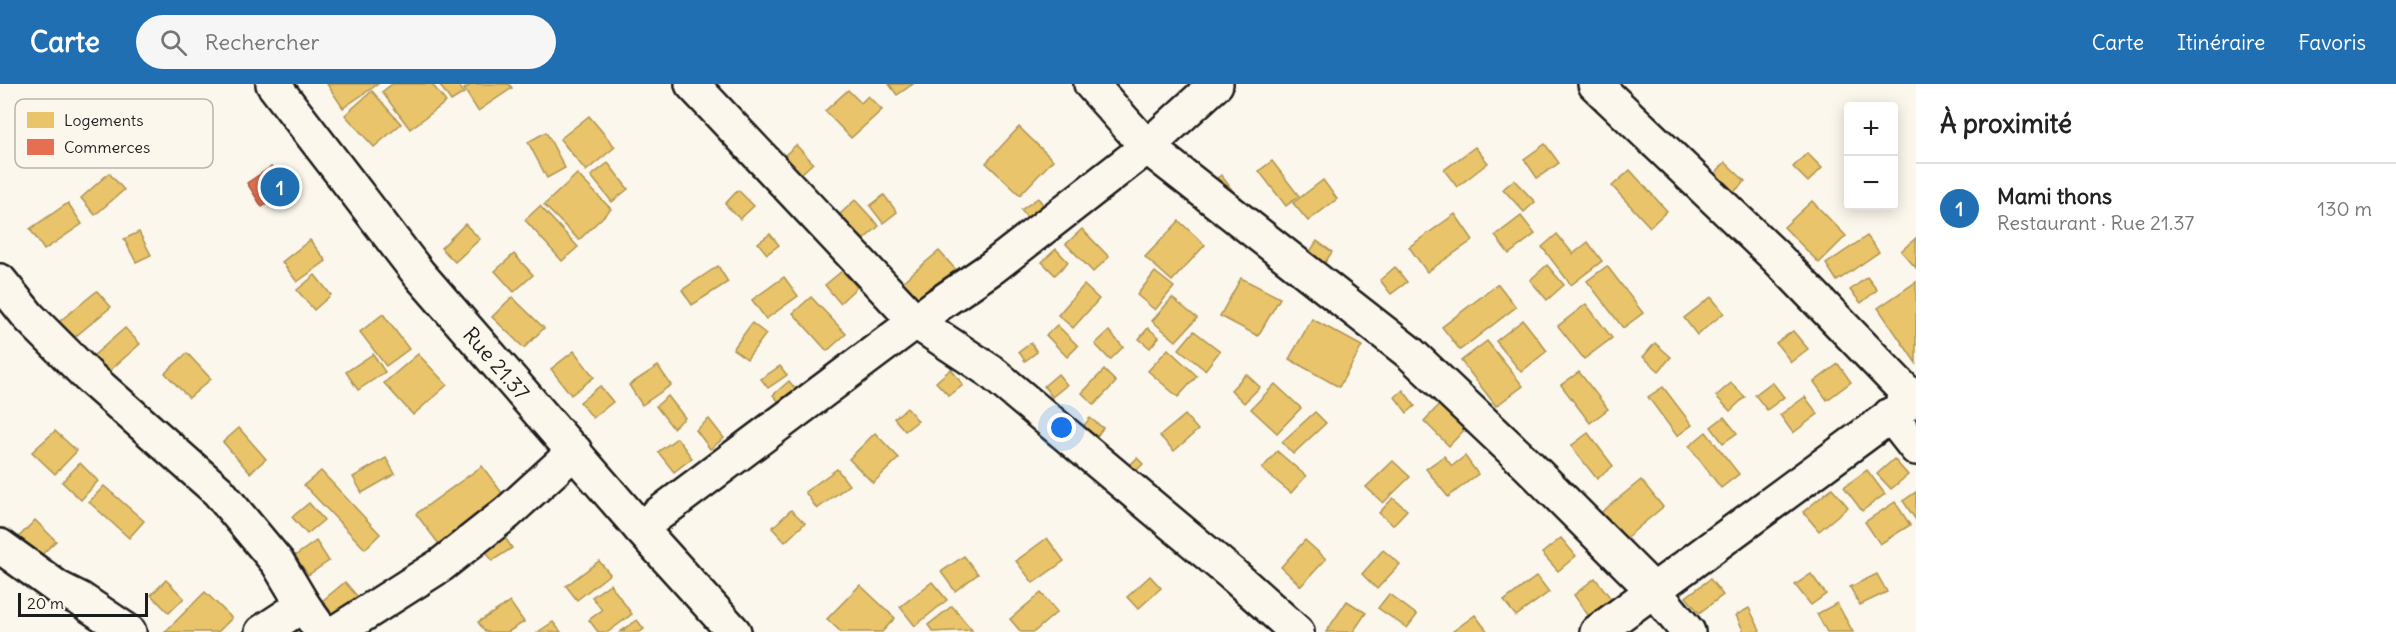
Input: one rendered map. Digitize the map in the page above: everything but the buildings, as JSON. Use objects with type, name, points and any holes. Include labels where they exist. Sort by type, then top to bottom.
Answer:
[{"type":"street","name":"Rue 21.37","points":[[273,84],[419,274],[640,528],[734,632]]},
{"type":"street","points":[[287,84],[297,118]]},
{"type":"street","points":[[692,84],[916,322],[990,371],[1250,589],[1297,632]]},
{"type":"street","points":[[1091,84],[1148,147],[1410,353],[1529,466],[1654,591],[1688,632]]},
{"type":"street","points":[[640,528],[993,267],[1148,147],[1216,84]]},
{"type":"street","points":[[1595,84],[1776,257],[1906,404],[1916,448]]},
{"type":"street","points":[[0,281],[29,317],[89,377],[218,491],[278,563],[322,632]]},
{"type":"street","points":[[1597,632],[1906,404]]},
{"type":"street","points":[[336,632],[441,565],[507,513],[575,451]]},
{"type":"street","points":[[0,546],[58,588],[129,632]]},
{"type":"street","points":[[262,632],[303,605]]},
{"type":"place","name":"Mami thons","points":[[280,187]]}]
